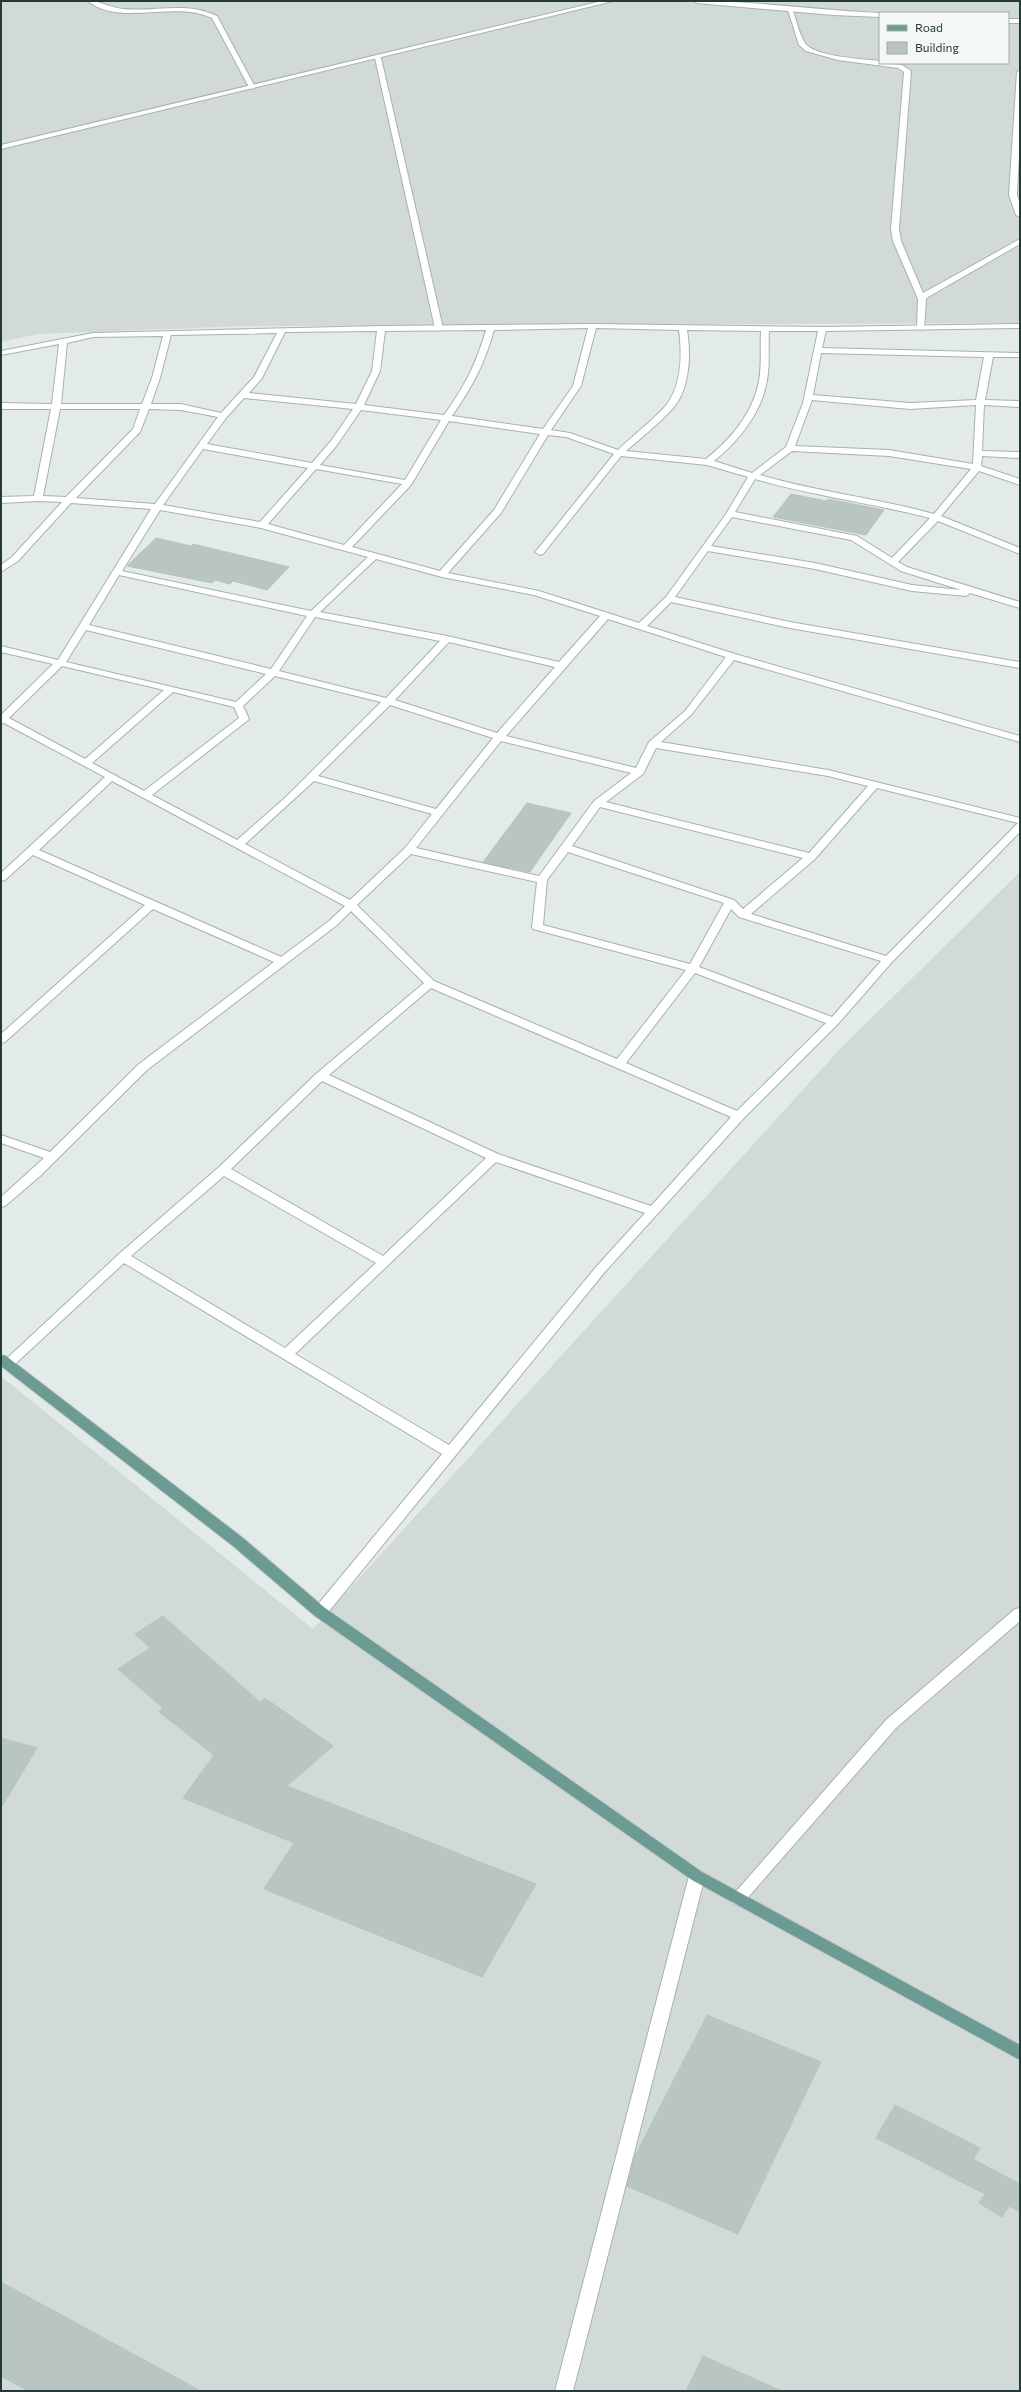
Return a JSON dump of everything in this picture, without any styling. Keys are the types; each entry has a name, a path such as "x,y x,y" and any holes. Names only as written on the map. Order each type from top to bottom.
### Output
{"main road":[{"path":"5,1361 238,1542 320,1612 697,1876 1020,2053"}],"street":[{"path":"91,1 122,11 190,9 211,14 215,17 252,87"},
{"path":"1,147 378,58 610,1"},
{"path":"697,1 833,13 879,14"},
{"path":"789,8 802,45 805,48 818,53 879,63"},
{"path":"1009,20 1020,21"},
{"path":"378,58 439,328"},
{"path":"887,64 900,66 908,71 895,229 897,241 922,299 921,328"},
{"path":"1020,72 1016,118 1017,192 1014,200 1020,215"},
{"path":"922,299 938,286 1020,241"},
{"path":"1,353 93,335 168,332 593,326 823,329 1020,326"},
{"path":"442,574 498,511 545,432 576,386 593,326"},
{"path":"540,552 619,453 671,405 682,382 685,342 683,326"},
{"path":"347,547 408,483 446,418 465,392 481,361 490,327"},
{"path":"262,525 334,443 359,407 376,371 381,328"},
{"path":"708,462 724,450 752,413 763,381 765,329"},
{"path":"640,627 669,599 730,514 753,476 790,448 808,397 817,350 823,329"},
{"path":"282,330 258,378 223,416 156,507 62,662 2,719 351,905 430,983 620,1063 739,1116"},
{"path":"1,569 15,559 67,502 137,430 156,378 168,332"},
{"path":"38,498 56,407 63,341"},
{"path":"817,350 1020,355"},
{"path":"893,562 936,517 977,468 979,453 980,402 989,354"},
{"path":"242,395 359,407 567,435 619,453 708,462 794,488 898,507 936,517 1020,551"},
{"path":"808,397 910,406 980,402 1020,404"},
{"path":"1,406 182,407 223,416"},
{"path":"201,446 408,483"},
{"path":"790,448 889,453 977,468 1020,482"},
{"path":"979,453 1020,455"},
{"path":"1,500 38,498 67,502 156,507 262,525 347,547 373,557 442,574 536,593 732,656 1020,739"},
{"path":"730,514 854,538 904,569 1020,605"},
{"path":"705,548 815,566 912,588 991,596"},
{"path":"238,705 272,673 313,614 373,557"},
{"path":"116,572 313,614 447,639 562,666"},
{"path":"669,599 790,624 1020,665"},
{"path":"1,1203 52,1157 143,1067 334,923 409,850 499,737 606,616"},
{"path":"83,626 388,701 499,737 639,772"},
{"path":"238,845 263,824 311,777 388,701 447,639"},
{"path":"1,649 62,662 238,705"},
{"path":"732,656 688,713 653,744 639,772 598,803 542,880 538,927 693,968 834,1022"},
{"path":"86,763 171,689"},
{"path":"145,795 244,719 238,705"},
{"path":"653,744 828,773 1020,821"},
{"path":"1,878 111,777"},
{"path":"311,777 438,813"},
{"path":"744,915 811,857 875,785"},
{"path":"598,803 811,857"},
{"path":"320,1612 600,1270 652,1211 739,1116 834,1022 888,960 1020,826"},
{"path":"566,848 730,902 744,915 888,960"},
{"path":"409,850 542,880"},
{"path":"32,851 282,962"},
{"path":"620,1063 693,968 730,902"},
{"path":"2,1038 152,904"},
{"path":"5,1361 223,1170 321,1076 430,983"},
{"path":"321,1076 494,1157 652,1211"},
{"path":"1,1139 52,1157"},
{"path":"287,1354 382,1261 494,1157"},
{"path":"223,1170 382,1261"},
{"path":"123,1257 450,1452"},
{"path":"738,1899 891,1724 1020,1613"},
{"path":"564,2391 697,1876"}],"shaded area":[{"path":"1,1 1020,1 1020,323 244,326 38,334 1,342"},
{"path":"1020,872 1020,2391 1,2391 1,1376 313,1629 839,1050"}],"building":[{"path":"791,494 827,501 828,499 884,510 866,535 773,517"},
{"path":"156,538 191,546 193,544 289,567 267,590 233,581 230,584 215,580 212,583 127,566"},
{"path":"527,803 571,813 530,872 483,862"},
{"path":"163,1616 260,1702 265,1698 333,1746 287,1786 536,1884 482,1977 264,1889 294,1843 183,1798 214,1755 159,1712 163,1708 118,1669 150,1648 135,1634"},
{"path":"1,1738 37,1748 1,1808"},
{"path":"707,2015 821,2062 738,2234 627,2186 635,2156"},
{"path":"895,2105 980,2148 973,2159 1020,2184 1020,2212 1009,2206 1002,2217 979,2203 985,2194 876,2138"},
{"path":"1,2282 201,2391 28,2391 1,2376"},
{"path":"703,2356 782,2391 686,2391"}]}
